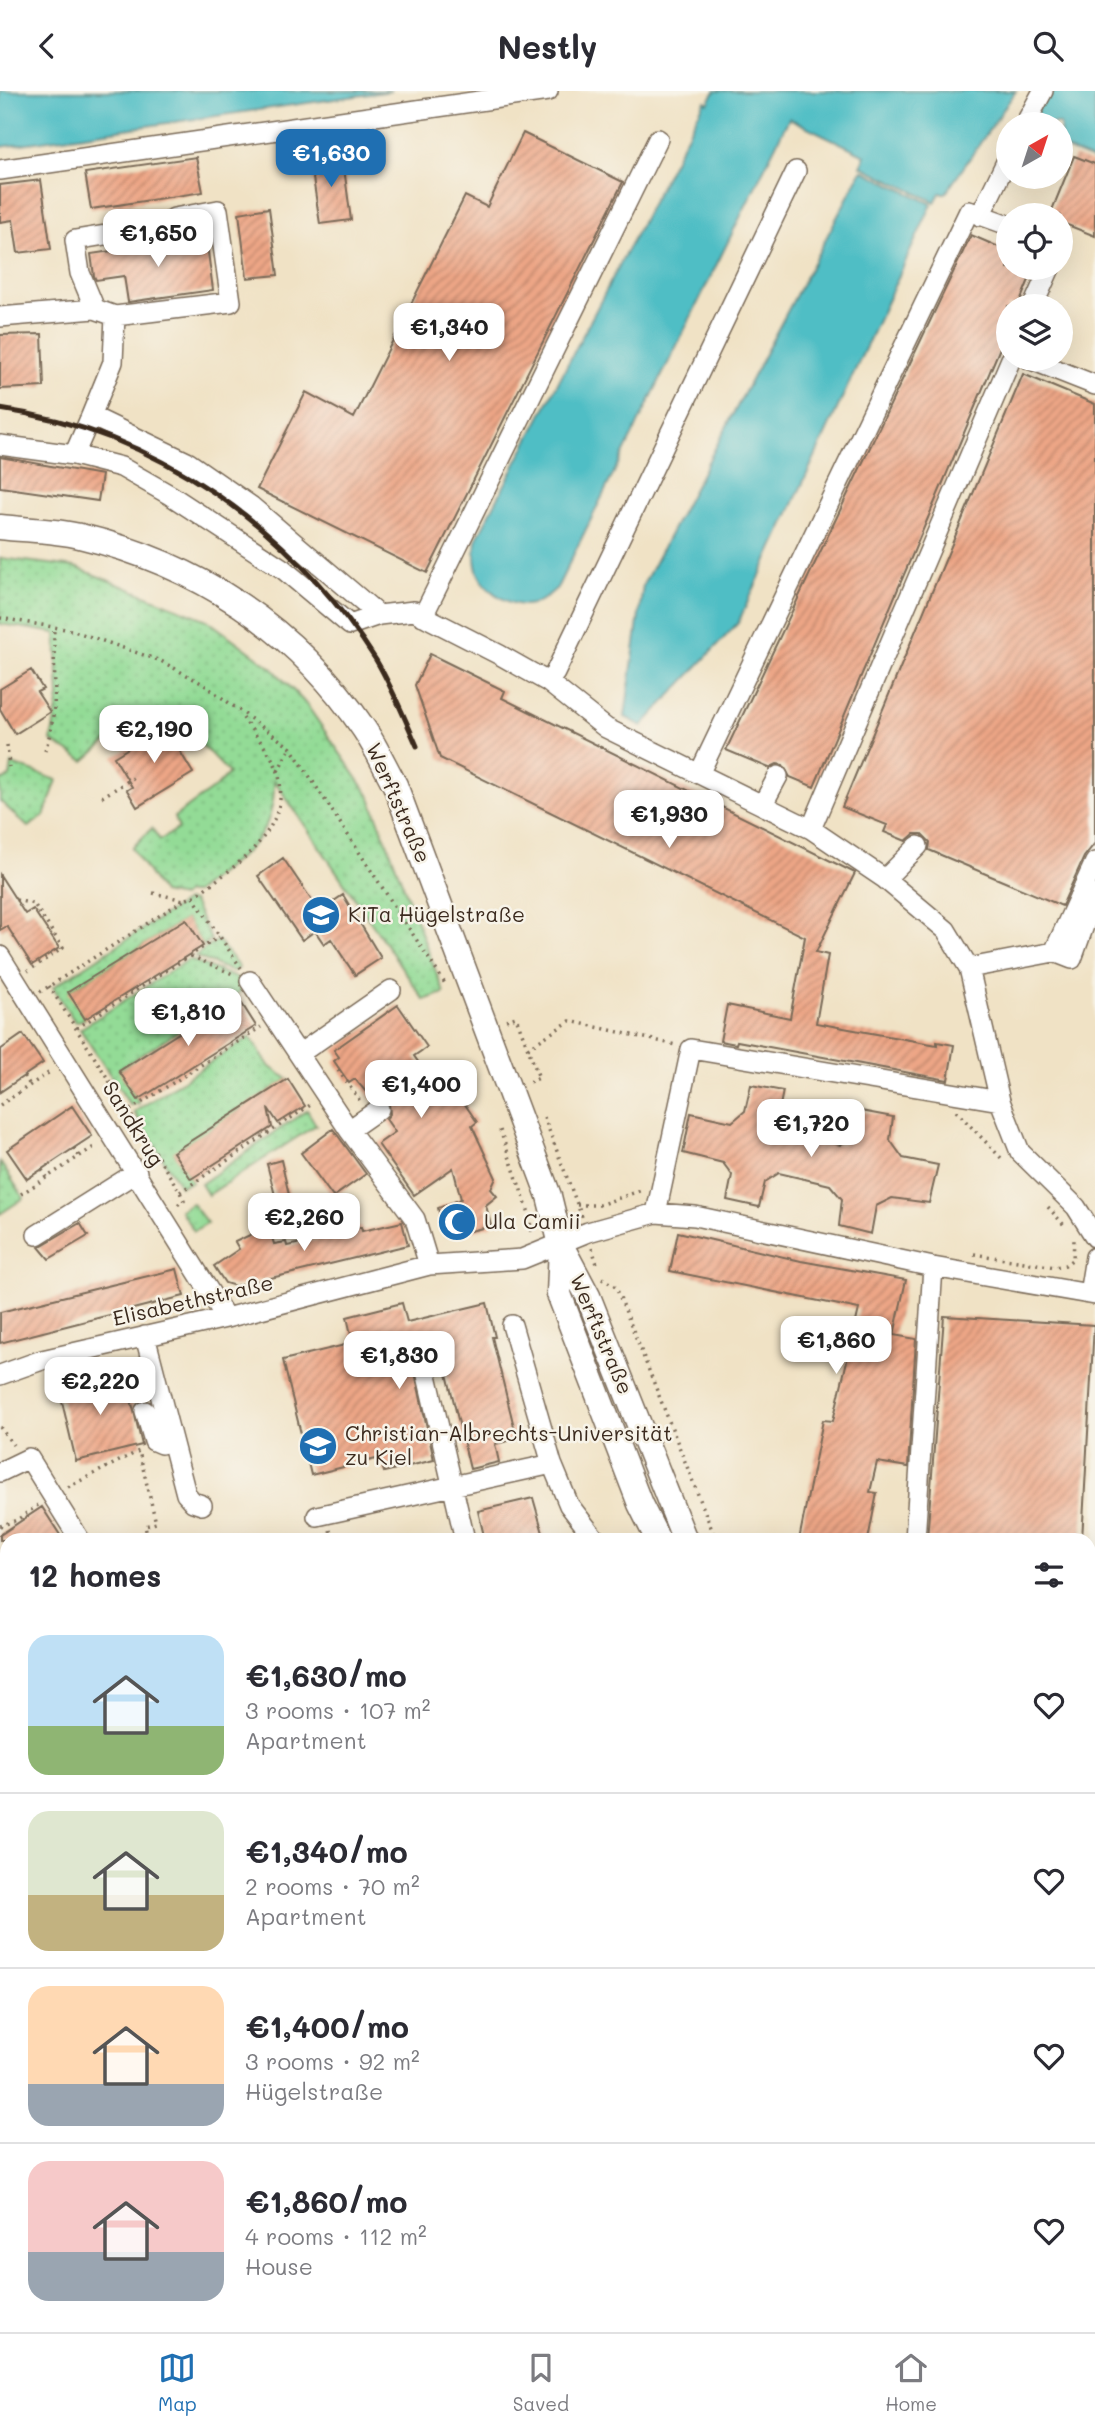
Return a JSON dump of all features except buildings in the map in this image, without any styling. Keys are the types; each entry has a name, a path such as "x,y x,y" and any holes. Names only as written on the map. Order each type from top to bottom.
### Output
{"main road":[{"name":"Werftstraße","path":"0,527 77,535 158,559 215,587 286,640 331,686 365,730 395,785 549,1196 561,1245 588,1296 682,1533"},
{"name":"Werftstraße","path":"561,1245 559,1294 654,1533"}],"street":[{"path":"0,170 548,91"},
{"path":"1032,112 1043,91"},
{"path":"423,616 658,139"},
{"path":"548,682 555,673 796,171"},
{"path":"980,216 996,183"},
{"path":"0,317 95,309 116,316 231,302 218,210 174,218 160,226 75,240 80,273 95,309"},
{"path":"700,772 969,211 996,221"},
{"path":"74,455 113,362 116,316"},
{"path":"811,829 1006,371"},
{"path":"1063,371 1094,382"},
{"path":"91,416 189,463 230,492 379,615"},
{"path":"0,445 74,455 121,467 170,495 283,569 350,625 379,615 414,611 548,682 606,728 811,829 885,879 946,930 969,968 1000,1101 1020,1152 1076,1207 1095,1234"},
{"path":"763,804 778,776"},
{"path":"885,879 918,846"},
{"path":"1054,952 1095,862"},
{"path":"969,968 1054,952 1072,959 1095,895"},
{"name":"Sandkrug","path":"0,956 114,1134 226,1318"},
{"path":"250,981 346,1126 415,1219 429,1265"},
{"path":"299,1054 391,990"},
{"path":"1000,1101 951,1095 691,1049 656,1213 695,1216 933,1267 1092,1294 1095,1257"},
{"path":"346,1126 379,1109"},
{"path":"37,1235 137,1172"},
{"name":"Elisabethstraße","path":"0,1375 42,1360 226,1318 429,1265 522,1259 588,1232 656,1213"},
{"path":"915,1533 933,1267"},
{"path":"512,1325 552,1464 569,1505 591,1533"},
{"path":"145,1336 186,1494 193,1502 202,1505"},
{"path":"426,1371 464,1533"},
{"path":"145,1411 154,1441 160,1444 172,1441"},
{"path":"0,1472 29,1458 76,1533"},
{"path":"317,1516 552,1464"},
{"path":"0,2228 0,2236"}],"path":[{"path":"0,618 54,628 161,661 202,684 242,716 291,748 453,996 444,971"},
{"path":"45,751 53,727 57,697 54,628"},
{"path":"36,994 184,900 193,897 253,850 271,827 279,797 278,771 242,716"},
{"path":"8,745 9,767"},
{"path":"278,771 291,748"},
{"path":"102,797 132,778"},
{"path":"153,893 184,900"},
{"path":"193,897 250,981"},
{"path":"16,900 34,904 62,948 23,974"},
{"path":"77,1028 219,937"},
{"path":"190,956 250,981"},
{"path":"49,986 180,1192 184,1201 162,1214"},
{"path":"502,1008 511,1032"},
{"path":"506,1020 516,1017 539,1078 530,1082"},
{"path":"130,1110 275,1018"},
{"path":"528,1048 570,1021 691,1049"},
{"path":"0,1105 67,1061"},
{"path":"525,1069 535,1095"},
{"path":"332,1075 339,1070 365,1108 346,1126"},
{"path":"24,1076 30,1085"},
{"path":"180,1192 326,1095"},
{"path":"951,1095 949,1104 1006,1163"},
{"path":"540,1108 588,1232 600,1277 616,1287 713,1533"},
{"path":"498,1123 530,1216 532,1255"},
{"path":"21,1194 114,1134"},
{"path":"74,1148 79,1156"},
{"path":"42,1170 47,1177"},
{"path":"577,1205 599,1205 651,1187 661,1192"},
{"path":"972,1254 1055,1267 1065,1265 1073,1259 1074,1238 1044,1203"},
{"path":"0,1526 17,1520 53,1495 139,1451 156,1523 145,1526 146,1533"}],"green space":[{"path":"0,558 75,567 207,620 272,668 306,704 369,795 444,993 424,1000 274,780 269,819 251,846 195,893 186,893 182,897 162,893 132,848 152,828 160,840 179,828 174,817 217,786 229,773 196,739 184,741 173,721 125,748 116,734 84,761 51,741 59,697 56,633 0,624"},
{"path":"12,764 57,780 44,816 28,827 0,801 0,781 10,777"},
{"path":"186,901 193,902 211,940 203,946 186,919 69,991 85,1019 75,1022 53,987"},
{"path":"218,940 239,968 233,972 195,956"},
{"path":"189,959 246,982 249,986 119,1069 139,1103 130,1105 80,1029"},
{"path":"250,1037 270,1067 288,1079 174,1152 191,1179 191,1182 180,1186 134,1112"},
{"path":"307,1110 316,1125 208,1195 201,1184"},
{"path":"0,1162 24,1198 0,1214"},
{"path":"192,1203 207,1223 194,1231 180,1210"}],"water":[{"path":"0,91 391,91 0,147"},
{"path":"715,91 1016,91 1002,112 996,112 996,120 946,193 940,193 935,202 861,166 865,155 789,118 557,588 539,602 521,605 512,603 495,594 482,581 476,565 476,540 705,101 708,103"},
{"path":"1047,91 1095,91 1095,161 1073,152 1073,112 1036,112"},
{"path":"862,170 932,204 738,623 642,726 625,717 643,585"}],"railway":[{"path":"0,409 57,421 113,439 165,463 215,493 261,528 304,568 342,612 382,670 417,746"}],"place":[{"name":"KiTa Hügelstraße","path":"321,915"},
{"name":"Ula Camii","path":"457,1222"},
{"name":"Christian-Albrechts-Universität zu Kiel","path":"318,1446"}]}
